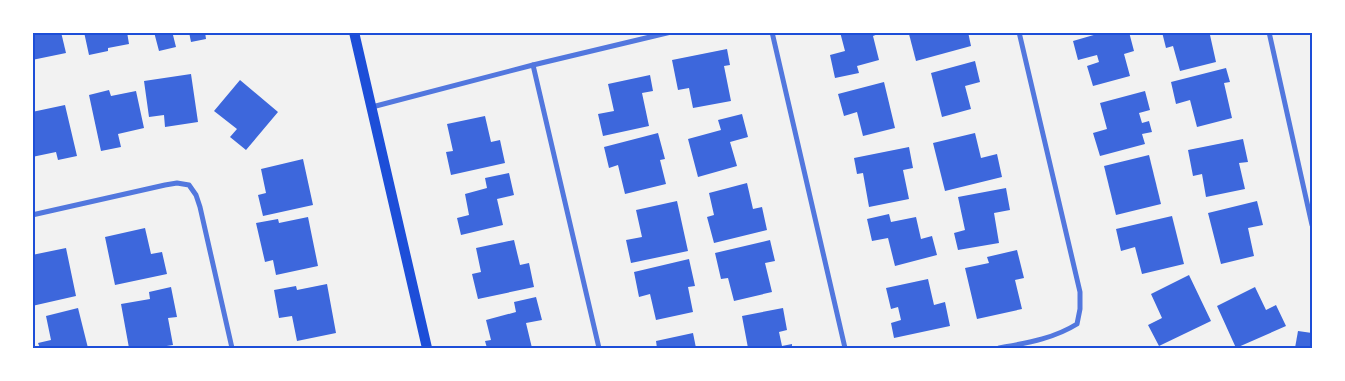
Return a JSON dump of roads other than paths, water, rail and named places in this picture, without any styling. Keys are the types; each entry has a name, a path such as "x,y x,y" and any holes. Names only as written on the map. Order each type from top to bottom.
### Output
{"main road":[{"path":"354,32 427,348"}],"street":[{"path":"372,107 533,65 671,32"},
{"path":"772,32 845,348"},
{"path":"999,348 1050,338 1064,332 1077,324 1080,309 1080,292 1019,32"},
{"path":"1269,32 1312,225"},
{"path":"533,65 599,348"},
{"path":"32,215 165,185 177,183 189,185 196,195 200,207 232,348"}]}
